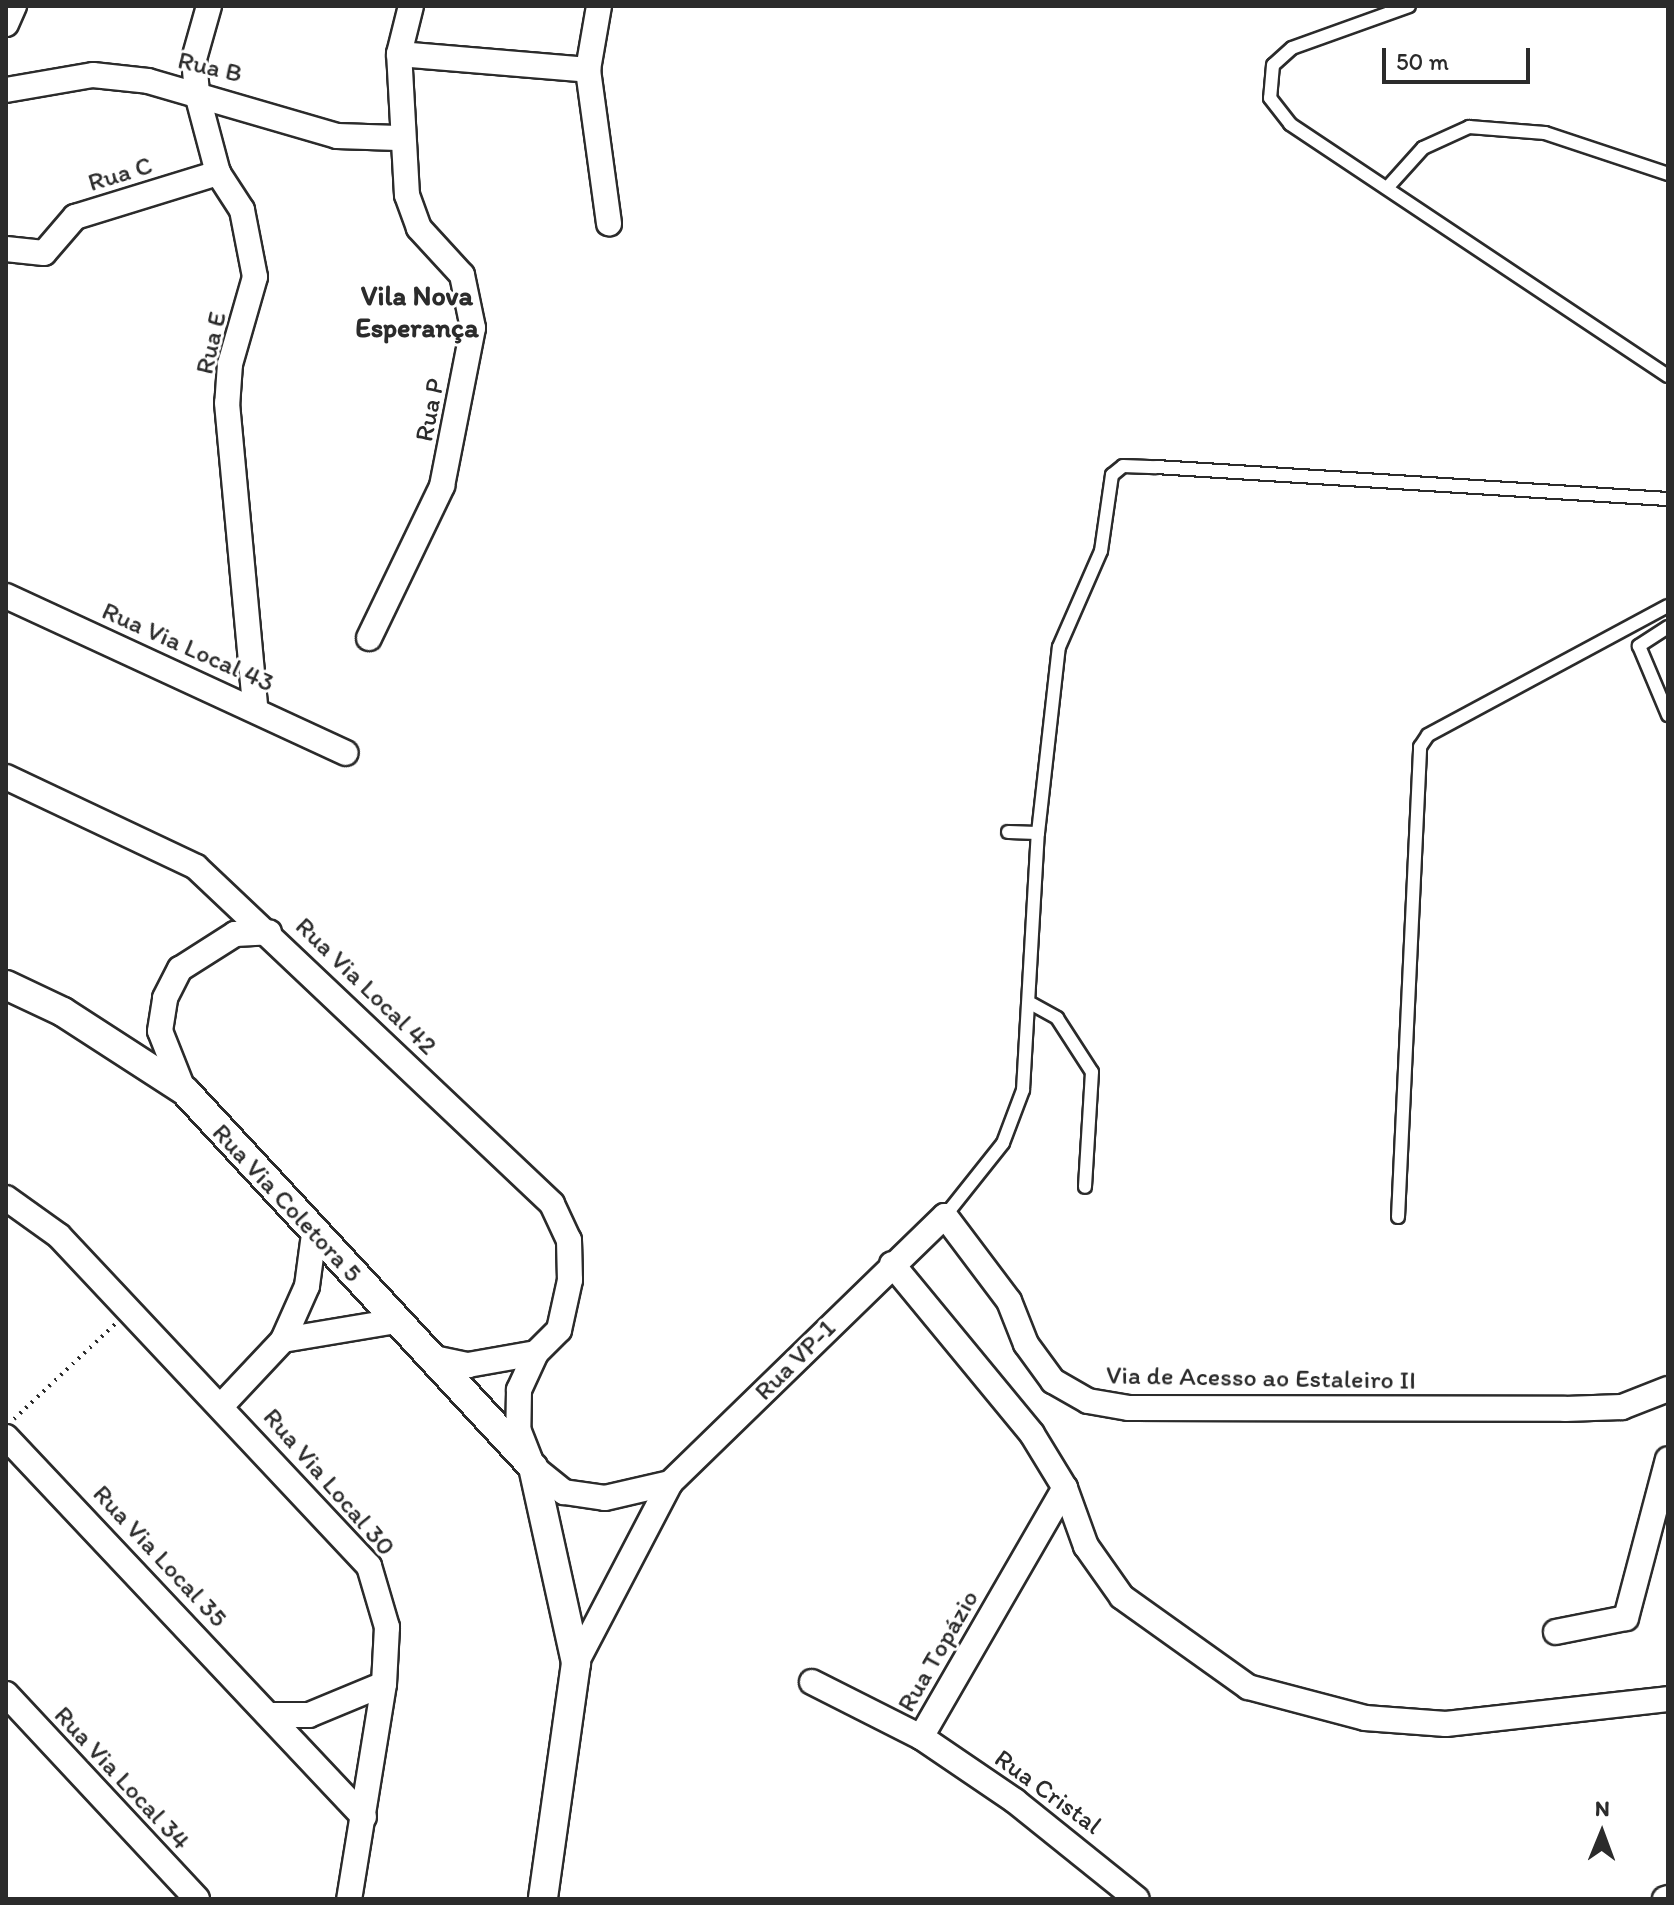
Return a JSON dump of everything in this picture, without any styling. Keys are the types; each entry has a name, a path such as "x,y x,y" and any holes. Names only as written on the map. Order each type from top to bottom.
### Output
{"street":[{"path":"6,24 14,6"},
{"name":"Rua E","path":"209,6 194,59 197,94 218,173 242,210 255,277 230,364 227,403 255,706"},
{"name":"Rua P","path":"369,638 442,486 473,328 462,275 419,228 398,138 399,54 411,6"},
{"path":"599,6 588,70 609,224"},
{"path":"399,54 588,70"},
{"name":"Rua B","path":"14,90 93,75 197,94 337,136 398,138"},
{"path":"6,109 14,90"},
{"name":"Rua C","path":"6,249 44,253 75,217 218,173"},
{"name":"Rua Via Local 43","path":"6,596 255,706 346,753"},
{"name":"Rua Via Local 42","path":"6,777 196,867 269,932 552,1204 569,1240 570,1280 559,1330 536,1353"},
{"path":"185,1091 167,1063 160,1031 170,988 205,946 235,934 269,932"},
{"name":"Rua Via Coletora 5","path":"7,987 63,1012 185,1091 429,1357 533,1467 564,1492 605,1498 670,1483"},
{"name":"Rua Via Local 30","path":"6,1198 59,1236 223,1404 369,1566 387,1627 384,1684 349,1899"},
{"name":"Rua VP-1","path":"543,1899 576,1663 670,1483 892,1264 945,1216"},
{"name":"Via de Acesso ao Estaleiro II","path":"945,1216 1009,1301 1026,1344 1053,1381 1088,1401 1129,1408 1565,1409 1622,1407 1668,1389"},
{"path":"223,1404 283,1340 307,1286 314,1234"},
{"path":"892,1264 1032,1434 1065,1488 1086,1546 1122,1597 1196,1655 1291,1702 1365,1718 1446,1724 1668,1699"},
{"path":"283,1340 396,1321"},
{"path":"429,1357 468,1365 536,1353 519,1403 518,1429 533,1467 576,1663"},
{"name":"Rua Via Local 35","path":"6,1437 364,1817"},
{"path":"1556,1632 1626,1618 1668,1459"},
{"name":"Rua Topázio","path":"812,1682 921,1737 1065,1488"},
{"path":"271,1715 309,1715 384,1684"},
{"name":"Rua Via Local 34","path":"6,1694 197,1899"},
{"name":"Rua Cristal","path":"921,1737 1015,1801 1137,1899"}],"lane":[{"path":"1409,6 1292,48 1267,80 1290,124 1668,376"},
{"path":"1387,188 1423,148 1469,127 1545,133 1668,174"},
{"name":"Rua VP-1","path":"945,1216 1003,1143 1023,1090 1032,1004 1038,833 1059,647 1085,600 1112,475 1123,466 1668,499"},
{"path":"1398,1217 1420,747 1428,735 1668,606"},
{"path":"1668,627 1639,646 1668,715"},
{"path":"1008,832 1038,833"},
{"path":"1032,1004 1057,1018 1092,1072 1085,1187"}],"path":[{"path":"6,1426 131,1309"}],"district":[{"name":"Vila Nova Esperança","path":"417,311"}]}
